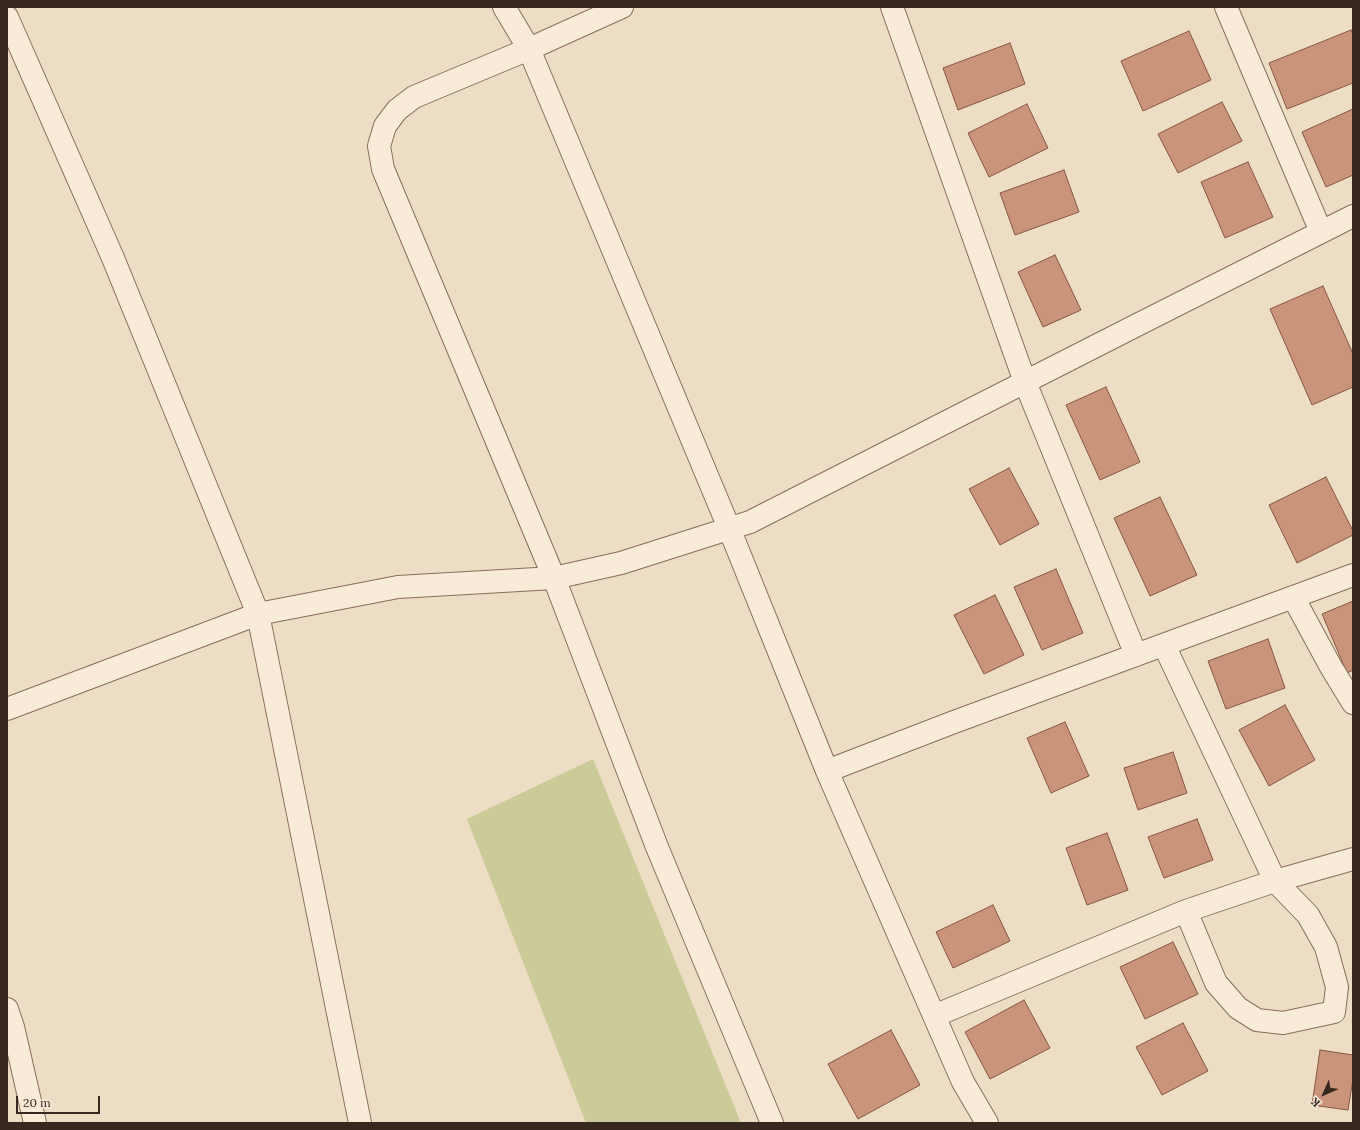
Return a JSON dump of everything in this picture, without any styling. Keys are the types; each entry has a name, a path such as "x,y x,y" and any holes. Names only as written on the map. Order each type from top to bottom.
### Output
{"street":[{"path":"504,7 529,49 729,528 826,771 963,1082 987,1123"},
{"path":"622,7 529,49 414,97 397,110 385,126 379,146 383,169 554,578 657,847 772,1123"},
{"path":"892,7 1025,382 1136,655"},
{"path":"1226,7 1321,232"},
{"path":"7,17 13,45 113,258 258,614 360,1123"},
{"path":"7,709 258,614 398,587 554,578 622,563 750,522 1353,216"},
{"path":"826,771 954,722 1353,575"},
{"path":"1293,597 1331,667 1353,703"},
{"path":"1164,645 1276,881 1308,915 1326,946 1344,1014 1283,1023 1257,1020 1238,1008 1216,983 1186,911"},
{"path":"934,1016 1186,911 1276,881 1353,859"},
{"path":"7,1009 13,1028 35,1123"}],"green space":[{"path":"593,759 741,1123 586,1123 467,819"}],"building":[{"path":"1351,30 1353,34 1353,83 1287,109 1269,63"},
{"path":"1189,31 1211,80 1143,111 1121,61"},
{"path":"1010,43 1025,84 958,110 943,68"},
{"path":"1222,102 1242,141 1178,173 1158,134"},
{"path":"1027,104 1048,148 989,177 968,133"},
{"path":"1353,109 1353,175 1326,187 1302,132"},
{"path":"1248,162 1273,217 1225,238 1201,182"},
{"path":"1064,170 1079,212 1015,235 1000,193"},
{"path":"1055,255 1081,310 1043,327 1018,272"},
{"path":"1323,286 1353,354 1353,387 1312,405 1270,309"},
{"path":"1106,387 1140,462 1100,480 1066,405"},
{"path":"1009,468 1039,524 1000,545 969,489"},
{"path":"1326,477 1353,531 1353,535 1297,563 1269,505"},
{"path":"1160,497 1197,575 1150,596 1114,518"},
{"path":"1056,569 1083,633 1042,650 1014,587"},
{"path":"995,595 1024,655 984,674 954,615"},
{"path":"1353,601 1353,670 1347,673 1322,614"},
{"path":"1268,639 1285,688 1226,709 1208,661"},
{"path":"1285,705 1315,760 1269,786 1239,730"},
{"path":"1065,722 1089,776 1051,793 1027,738"},
{"path":"1173,752 1187,793 1138,810 1124,768"},
{"path":"1197,819 1213,860 1164,878 1148,837"},
{"path":"1107,833 1128,890 1087,905 1066,848"},
{"path":"993,905 1010,941 953,968 936,932"},
{"path":"1173,942 1198,994 1145,1019 1120,967"},
{"path":"1024,1000 1050,1048 990,1079 965,1032"},
{"path":"1183,1023 1208,1071 1162,1095 1136,1047"},
{"path":"891,1030 920,1085 858,1119 828,1064"},
{"path":"1320,1050 1353,1055 1353,1079 1348,1110 1312,1105"}]}
